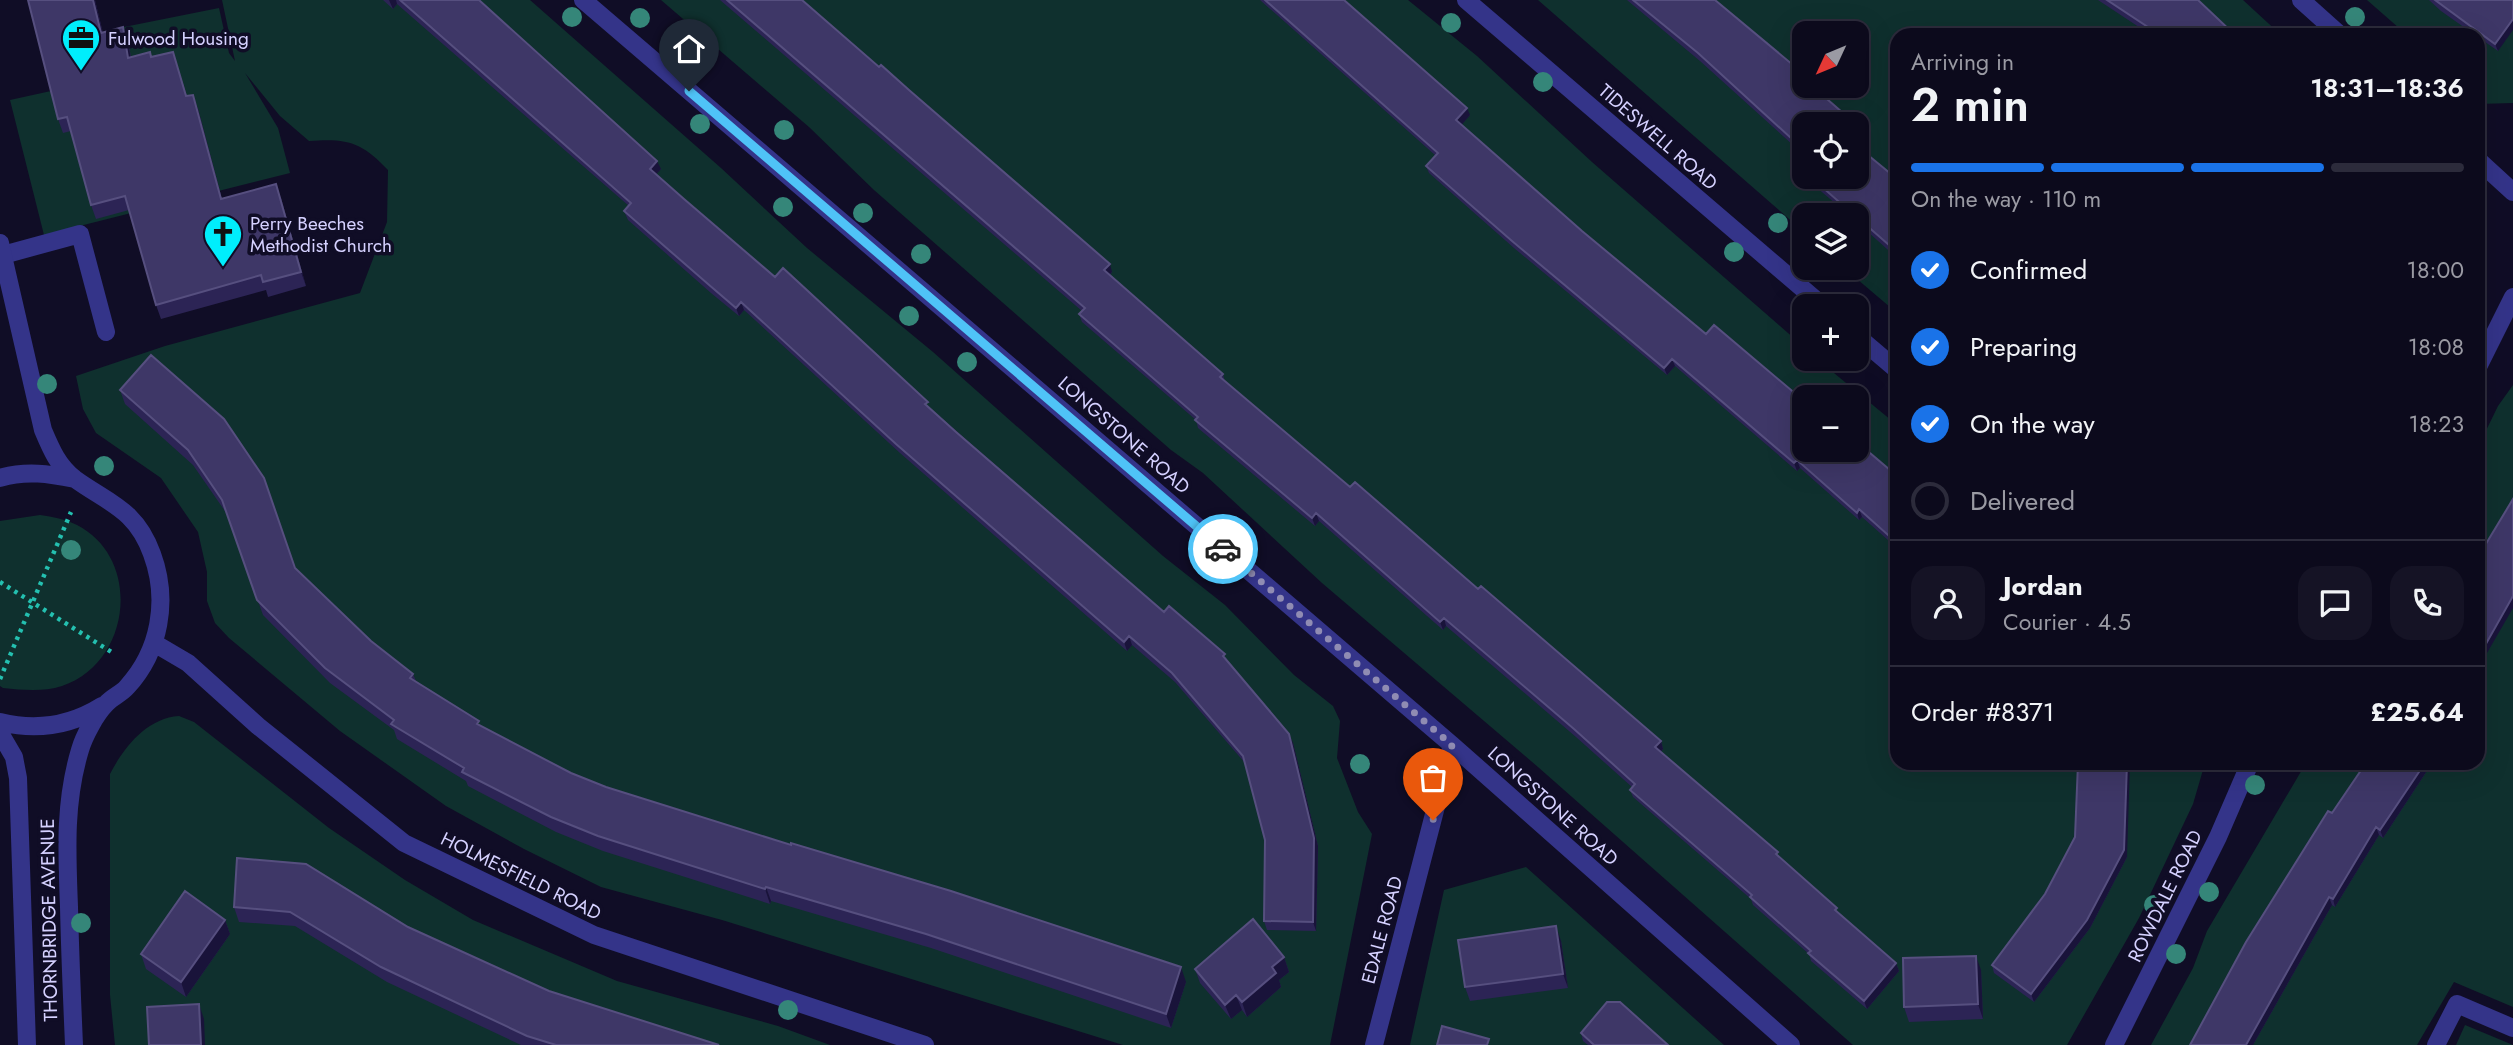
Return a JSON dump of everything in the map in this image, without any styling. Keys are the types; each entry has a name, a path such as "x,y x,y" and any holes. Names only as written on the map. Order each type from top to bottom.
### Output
{"street":[{"name":"LONGSTONE ROAD","path":"583,0 1452,745 1791,1045"},
{"name":"TIDESWELL ROAD","path":"1466,0 1808,294"},
{"path":"2301,0 2332,28"},
{"path":"2485,166 2513,191"},
{"path":"2,249 80,234 106,332"},
{"name":"THORNBRIDGE AVENUE","path":"2,249 43,430 55,458 80,481 116,502 138,526 152,552 160,581 160,618 154,643 141,670 125,689 105,704 81,746 66,820 74,1045"},
{"path":"2485,354 2513,297"},
{"path":"1869,346 1890,364"},
{"path":"0,478 13,474 47,473 80,481"},
{"name":"HOLMESFIELD ROAD","path":"154,643 188,663 258,726 404,843 594,935 925,1045"},
{"path":"0,722 35,727 59,725 85,716 105,704"},
{"name":"THORNBRIDGE AVENUE","path":"0,733 14,757 18,778 27,1045"},
{"name":"EDALE ROAD","path":"1374,1045 1452,745"},
{"name":"ROWDALE ROAD","path":"2114,1045 2218,837 2247,770"},
{"path":"2436,1045 2457,1004 2513,1028"}],"path":[{"path":"0,679 80,481"},
{"path":"0,582 141,670"}],"green space":[{"path":"222,0 530,0 721,168 807,248 933,352 1163,556 1225,605 1294,675 1333,706 1340,721 1337,758 1358,812 1372,834 1330,1045 1123,1045 722,920 601,887 446,806 340,731 229,638 215,623 207,601 207,572 198,532 161,478 96,433 83,409 76,376 165,346 360,293 387,222 388,170 370,153 353,144 334,140 309,141 280,116 245,73 278,128 290,173 44,235 10,100 133,73 124,27 219,8 229,53 235,61"},
{"path":"661,0 1408,0 1477,56 1592,162 1792,337 1792,371 1832,371 1849,385 1792,385 1792,462 1869,462 1869,402 1890,419 1890,770 2203,770 2193,804 2139,918 2067,1045 1853,1045 1538,767 1322,583 1203,473 1171,450 874,190 809,127"},
{"path":"1538,0 2243,0 2273,28 1890,28 1890,307 1858,280 1869,280 1869,203 1792,203 1792,222"},
{"path":"2367,0 2513,0 2513,103 2485,104 2485,28 2399,28"},
{"path":"2513,385 2513,1007 2454,982 2417,1045 2151,1045 2193,968 2207,931 2302,770 2485,770 2485,433 2498,406"},
{"path":"40,515 77,525 98,541 112,561 119,585 120,610 114,634 103,656 85,674 55,688 3,688 0,686 0,521"},
{"path":"179,716 194,722 329,828 405,880 473,920 617,981 778,1026 830,1045 115,1045 110,995 110,774 130,744 147,728 167,718"},
{"path":"1526,867 1724,1045 1410,1045 1444,890"},
{"path":"2465,1025 2513,1045 2456,1045"}],"building":[{"path":"28,0 93,0 101,33 123,27 128,58 150,52 151,57 173,52 186,96 193,95 221,199 276,184 301,272 263,282 261,275 156,305 125,196 91,205 67,117 58,119"},
{"path":"400,0 479,0 657,161 650,169 684,199 775,277 783,268 928,402 925,404 956,432 1164,612 1169,606 1225,654 1223,656 1289,734 1314,838 1313,922 1264,921 1265,840 1243,756 1172,673 1129,636 1124,642 896,444 741,302 736,308 624,211 631,203"},
{"path":"727,0 802,0 1110,264 1104,270 1223,374 1220,377 1350,487 1355,482 1478,589 1481,586 1661,741 1655,747 1778,852 1776,854 1837,908 1835,910 1896,963 1864,1001 1808,953 1811,951 1750,897 1752,895 1630,790 1635,784 1574,729 1444,618 1440,622 1316,513 1312,518 1195,420 1198,417 1079,314 1085,308"},
{"path":"1265,0 1344,0 1467,108 1456,120 1582,231 1706,334 1714,325 1792,391 1792,461 1672,359 1664,368 1426,166 1438,153"},
{"path":"1633,0 1715,0 1792,64 1792,98 1826,98 1842,112 1792,112 1792,139 1698,53"},
{"path":"2107,0 2198,0 2228,28 2149,28"},
{"path":"2435,0 2513,0 2513,19 2495,44 2485,37 2485,28 2473,28"},
{"path":"1869,156 1890,173 1890,246 1869,228 1869,203 1840,203 1824,189 1869,189"},
{"path":"151,355 224,419 264,478 295,568 371,641 413,674 410,678 479,721 477,724 571,773 606,787 791,845 951,891 1181,967 1166,1014 926,934 766,887 765,889 598,836 551,817 462,772 464,768 391,724 394,720 325,668 257,600 222,500 188,450 120,390"},
{"path":"1869,452 1890,470 1890,537 1859,509 1857,513 1799,462 1869,462"},
{"path":"2513,499 2513,596 2485,646 2485,545"},
{"path":"2078,770 2127,770 2124,850 2087,920 2031,994 1992,965 2045,894 2075,837"},
{"path":"2361,770 2420,770 2380,830 2376,827 2333,899 2329,897 2246,1045 2190,1045 2246,942 2328,811 2332,813"},
{"path":"237,858 306,864 408,927 549,991 719,1045 556,1045 527,1036 381,967 290,912 234,907"},
{"path":"185,891 225,920 181,982 141,954"},
{"path":"1253,919 1284,957 1272,967 1276,973 1242,1002 1236,995 1225,1005 1195,969"},
{"path":"1556,926 1563,974 1465,987 1458,940"},
{"path":"1976,956 1978,1004 1904,1007 1903,958"},
{"path":"1607,1002 1620,1002 1668,1045 1594,1045 1581,1033"},
{"path":"199,1004 201,1045 149,1045 147,1007"},
{"path":"1442,1026 1489,1039 1487,1045 1437,1045"}],"way so far":[{"path":"1223,549 1452,745 1433,820"}],"place":[{"name":"Fulwood Housing","path":"81,72"},
{"name":"Perry Beeches Methodist Church","path":"223,268"}],"route":[{"path":"689,91 1223,549"}]}
